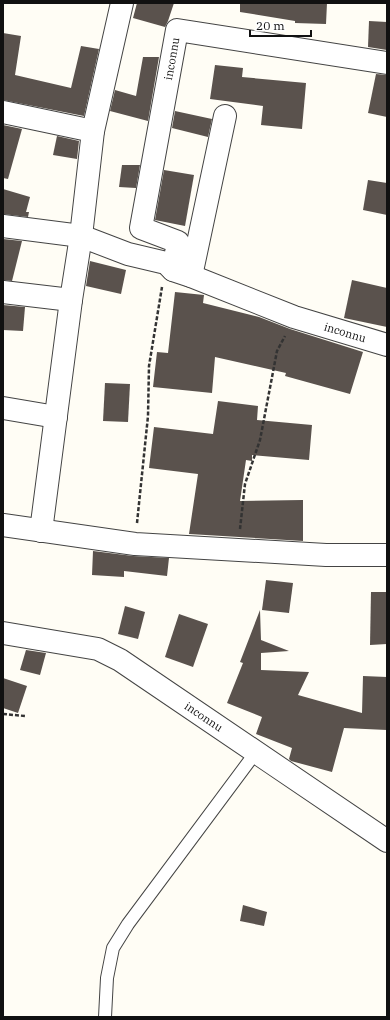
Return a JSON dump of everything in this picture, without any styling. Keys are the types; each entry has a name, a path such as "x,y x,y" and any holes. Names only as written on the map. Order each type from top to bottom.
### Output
{"street":[{"path":"41,531 71,300 81,236 93,131 122,3"},
{"name":"inconnu","path":"177,270 178,242 141,228 177,30 387,63"},
{"path":"3,112 93,131"},
{"path":"177,270 225,116"},
{"name":"inconnu","path":"3,226 81,236 128,254 177,270 294,317 387,345"},
{"path":"3,292 71,300"},
{"path":"3,408 56,417"},
{"path":"3,525 135,544 326,555 387,555"},
{"name":"inconnu","path":"3,633 98,649 109,654 387,841"}],"lane":[{"path":"105,1017 107,978 113,948 128,924 256,752"}],"path":[{"path":"135,544 148,416 149,366 177,270"},
{"path":"237,551 245,484 260,440 277,351 294,317"},
{"path":"3,714 24,716"}],"building":[{"path":"137,3 174,3 165,27 133,18"},
{"path":"240,3 327,3 326,24 295,23 295,21 240,12"},
{"path":"369,21 387,22 387,50 368,47"},
{"path":"3,33 21,36 15,75 71,88 81,46 99,49 84,116 3,100"},
{"path":"143,57 159,57 148,121 110,111 115,90 136,96"},
{"path":"215,65 243,68 242,77 306,83 302,129 261,125 263,106 210,99"},
{"path":"376,74 387,75 387,117 368,113"},
{"path":"175,111 212,119 208,137 172,128"},
{"path":"3,125 22,129 8,179 3,178"},
{"path":"57,136 79,141 77,159 53,155"},
{"path":"122,165 140,165 136,188 119,187"},
{"path":"164,170 194,175 185,226 155,220"},
{"path":"368,180 387,183 387,215 363,210"},
{"path":"3,189 30,197 26,212 29,212 28,217 3,214"},
{"path":"3,239 22,241 12,281 3,280"},
{"path":"90,261 126,270 121,294 86,286"},
{"path":"352,280 387,288 387,327 344,318"},
{"path":"175,292 204,295 203,303 259,317 290,329 363,352 350,394 285,376 286,373 215,357 212,393 153,387 157,352 168,353"},
{"path":"3,305 25,307 23,331 3,330"},
{"path":"105,383 130,384 128,422 103,421"},
{"path":"218,401 258,406 257,420 312,425 309,460 252,455 252,461 246,460 240,501 303,500 303,541 189,534 198,474 149,468 154,427 213,434"},
{"path":"93,551 133,556 169,558 167,576 124,571 124,577 92,575"},
{"path":"266,580 293,583 289,613 262,610"},
{"path":"371,592 387,592 387,644 370,645"},
{"path":"125,606 145,612 138,639 118,634"},
{"path":"260,610 261,640 289,651 261,653 261,670 309,672 298,695 362,713 363,676 387,677 387,730 344,728 332,772 291,761 289,759 292,748 256,734 262,717 227,703 243,663 240,662"},
{"path":"179,614 208,624 193,667 165,657"},
{"path":"26,650 46,653 40,675 20,670"},
{"path":"3,678 27,686 18,713 3,708"},
{"path":"243,905 267,912 264,926 240,921"}]}
